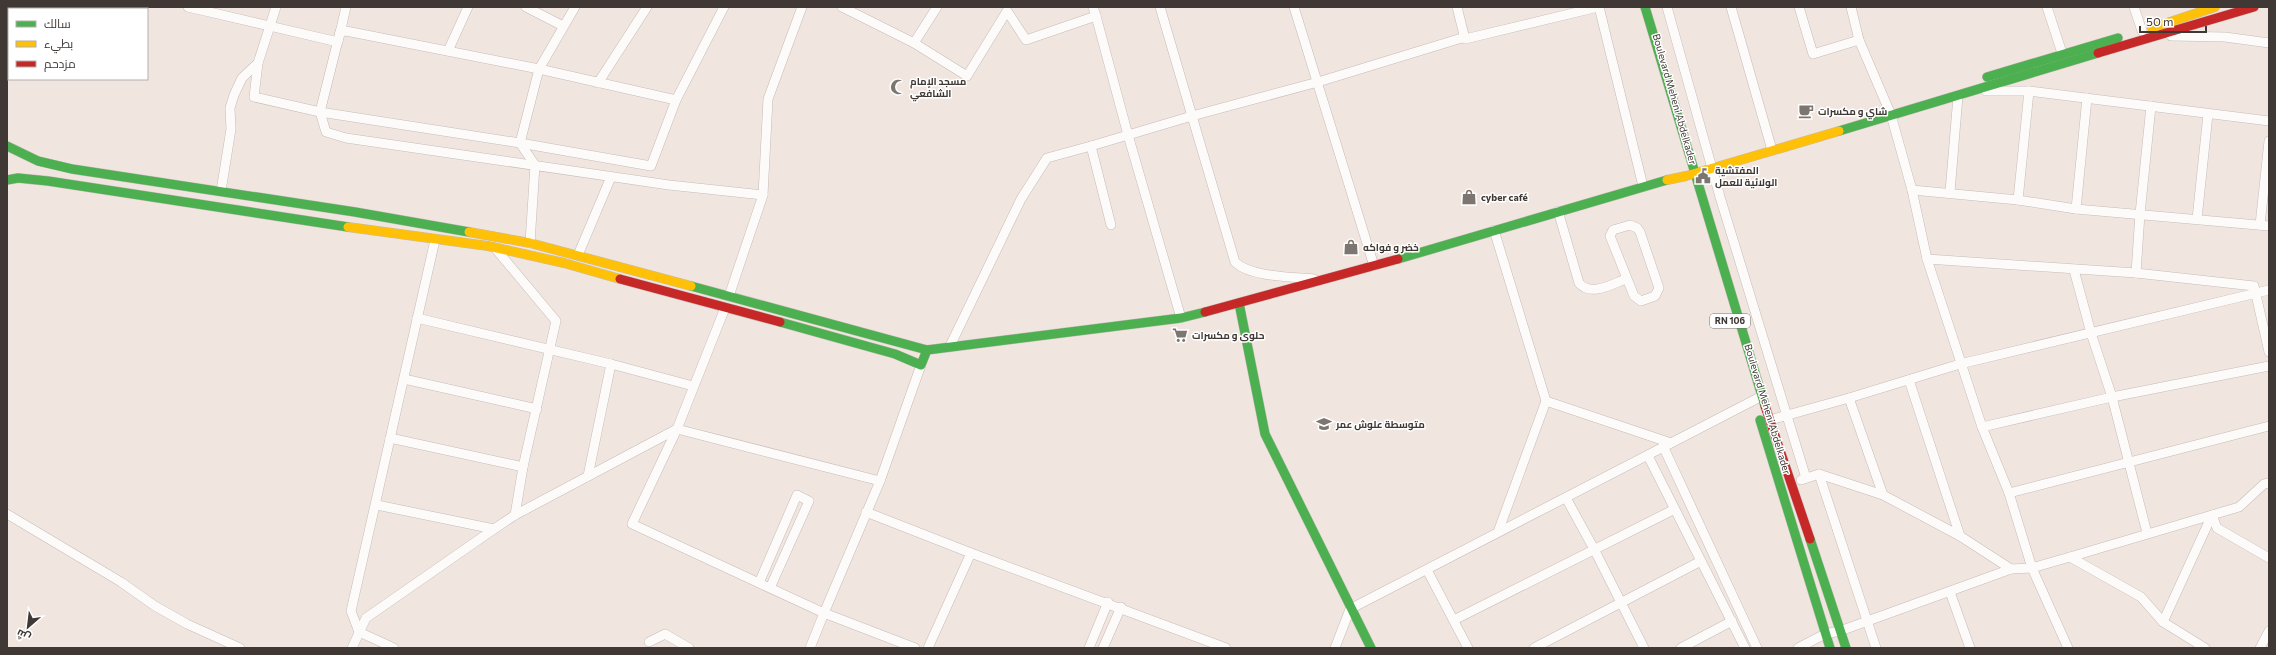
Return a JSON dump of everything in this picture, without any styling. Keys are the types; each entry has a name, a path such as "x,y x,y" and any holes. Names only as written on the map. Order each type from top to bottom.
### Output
{"main road":[{"name":"Boulevard Meheni Abdelkader","path":"1637,7 1673,134"},
{"name":"Boulevard Meheni Abdelkader","path":"1646,7 1689,171 1758,397 1825,634"},
{"path":"1889,111 1958,96 2254,7"},
{"path":"7,146 27,156 55,166 221,191 530,243 927,350 1181,318 1326,280 1667,179 1710,163 1889,111 2062,54 2142,31 2209,8"},
{"name":"Boulevard Meheni Abdelkader","path":"1677,149 1689,171"},
{"path":"7,180 48,181 435,240 494,247 564,263 895,354 921,365 927,350"},
{"path":"1239,303 1265,434 1350,609 1371,648"},
{"path":"1758,397 1770,420 1846,648"},
{"name":"RN 106","path":"1825,634 1830,648"}],"street":[{"path":"188,7 208,9 338,42"},
{"path":"276,7 272,25 258,63 254,97 320,112 520,143 651,166"},
{"path":"346,7 320,112 326,132 346,138 535,164 611,177 763,195"},
{"path":"448,51 468,7"},
{"path":"526,7 563,26"},
{"path":"530,243 535,164 520,143 539,69 575,7"},
{"path":"598,83 647,7"},
{"path":"646,182 676,100 724,7"},
{"path":"729,296 763,195 768,99 802,7"},
{"path":"842,7 861,15 914,43 967,76 1006,8 1026,40 1094,11 1181,318"},
{"path":"861,15 866,7"},
{"path":"914,43 937,7"},
{"path":"1160,7 1235,262 1243,268 1281,276 1326,280"},
{"path":"1294,7 1374,266"},
{"path":"1457,7 1465,37"},
{"path":"950,346 1021,199 1047,158 1192,116 1318,82 1465,37 1598,7 1643,186"},
{"path":"1667,7 1710,163 1806,478"},
{"path":"1731,7 1771,145"},
{"path":"1799,7 1813,54 1859,40"},
{"path":"1851,7 1859,40 1889,111 1912,190 1927,259 1960,364 1982,427 2008,493 2032,568 2068,648"},
{"path":"2047,7 2062,54"},
{"path":"2134,7 2142,31"},
{"path":"338,42 340,32 346,31 539,69 676,100"},
{"path":"2161,36 2225,37 2269,43"},
{"path":"221,191 231,129 230,108 242,78 258,63"},
{"path":"1976,90 2029,91 2269,121"},
{"path":"2018,200 2029,91"},
{"path":"1950,192 1958,96"},
{"path":"2076,209 2087,98"},
{"path":"2136,273 2140,214 2151,106"},
{"path":"2197,219 2208,114"},
{"path":"1912,190 1950,192 2076,209 2264,226 2269,141"},
{"path":"1091,146 1111,225"},
{"path":"578,256 611,177"},
{"path":"1558,211 1579,283 1584,289 1592,291 1626,279"},
{"path":"1634,225 1640,232 1658,292 1655,296 1641,301 1637,300 1626,279 1610,236 1613,230 1634,225"},
{"path":"1494,230 1546,402 1498,532"},
{"path":"394,648 359,632 352,611 435,240"},
{"path":"494,247 556,321 551,350 523,467 515,515"},
{"path":"1927,259 2136,273 2254,286 2257,293 2269,352"},
{"path":"2074,270 2091,333 2112,397 2147,533"},
{"path":"1770,420 1849,398 1960,364 2269,290"},
{"path":"725,308 677,429 632,524 824,613 915,648"},
{"path":"417,318 611,364 693,386"},
{"path":"588,476 611,364"},
{"path":"810,648 880,481 921,365"},
{"path":"1982,427 2112,397 2269,366"},
{"path":"404,379 537,409"},
{"path":"1909,380 1960,536"},
{"path":"1335,648 1350,609 1648,456 1758,397"},
{"path":"1849,398 1883,495"},
{"path":"1546,402 1667,445 1757,648"},
{"path":"2008,493 2269,426"},
{"path":"352,648 366,618 494,529 515,515 677,429 880,481"},
{"path":"390,438 523,467"},
{"path":"1648,456 1673,510 1746,648"},
{"path":"1791,482 1819,474 1883,495 1960,536 2012,569"},
{"path":"1819,474 1876,648"},
{"path":"1798,648 1825,634 1840,631 2012,569 2032,568 2239,507 2267,485"},
{"path":"759,583 797,495 809,501 770,588"},
{"path":"1566,498 1594,549 1644,648"},
{"path":"376,505 494,529"},
{"path":"1454,620 1673,510"},
{"path":"866,512 971,553 1108,602 1222,647"},
{"path":"7,514 174,616 240,648"},
{"path":"2212,515 2217,528 2269,558"},
{"path":"2163,622 2212,515"},
{"path":"928,648 971,553"},
{"path":"2070,557 2141,597 2163,622 2205,648"},
{"path":"1534,648 1701,561"},
{"path":"1427,570 1468,648"},
{"path":"1950,592 1970,648"},
{"path":"1089,648 1108,602"},
{"path":"1103,648 1121,607"},
{"path":"1681,648 1732,621"},
{"path":"2260,648 2269,631"},
{"path":"649,642 665,634 689,648"}],"traffic: fast":[{"path":"1645,7 1765,406"},
{"path":"1987,77 2118,38"},
{"path":"1839,131 2098,53"},
{"path":"7,146 38,161 72,169 355,212 469,232"},
{"path":"7,180 18,178 48,181 348,227"},
{"path":"1398,259 1667,180"},
{"path":"691,286 927,350 1181,318 1205,312"},
{"path":"1239,303 1265,434 1371,648"},
{"path":"780,322 895,354 921,365 927,350"},
{"path":"1760,420 1830,648"},
{"path":"1810,539 1846,648"}],"traffic: slow":[{"path":"2152,28 2215,7"},
{"path":"1667,180 1686,176 1839,131"},
{"path":"348,227 488,246 564,263 620,279"},
{"path":"469,232 530,243 691,286"}],"traffic: jam":[{"path":"2098,53 2254,7"},
{"path":"1205,312 1398,259"},
{"path":"620,279 780,322"},
{"path":"1765,406 1810,539"}],"place":[{"name":"مسجد الإمام الشافعي","path":"898,87"},
{"name":"شاي و مكسرات","path":"1806,111"},
{"name":"المفتشية الولائية للعمل","path":"1703,176"},
{"name":"cyber café","path":"1469,197"},
{"name":"خضر و فواكه","path":"1351,247"},
{"name":"حلوى و مكسرات","path":"1180,335"},
{"name":"متوسطة علوش عمر","path":"1324,424"}]}
